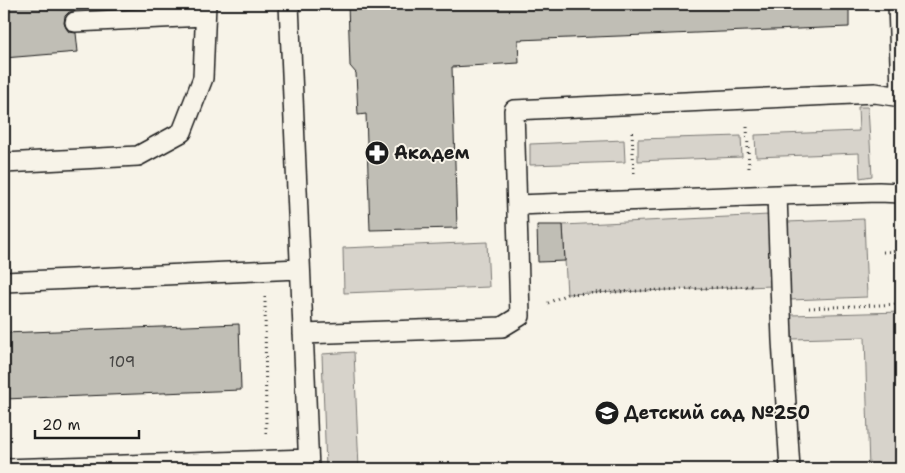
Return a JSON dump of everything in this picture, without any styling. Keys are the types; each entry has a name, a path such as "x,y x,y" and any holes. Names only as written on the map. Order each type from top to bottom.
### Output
{"lane":[{"path":"4,469 177,466 266,460 308,464 289,4"},
{"path":"898,4 901,92"},
{"path":"4,162 138,156 182,132 203,78 205,10 76,22"},
{"path":"303,334 502,327 520,316 514,110 875,93 901,97"},
{"path":"517,206 777,195 901,193"},
{"path":"777,195 790,469"},
{"path":"4,282 299,269"}],"path":[{"path":"746,99 750,196"},
{"path":"625,201 634,188 632,115 627,105"},
{"path":"883,252 901,251"},
{"path":"265,271 266,460"},
{"path":"520,316 567,294 772,286 781,309 901,304"}],"shaded area":[{"path":"858,107 868,107 872,176 860,178 859,153 756,157 755,135 859,131"},
{"path":"741,136 742,157 638,161 638,139"},
{"path":"624,140 625,162 530,165 530,144"},
{"path":"769,215 772,286 567,294 563,225"},
{"path":"864,219 867,297 790,300 787,222"},
{"path":"487,242 489,287 344,293 343,248"},
{"path":"901,312 901,469 869,469 865,337 792,339 791,315"},
{"path":"354,352 359,469 326,469 322,354"}],"building":[{"path":"4,4 74,4 75,11 69,12 65,16 64,23 69,32 76,33 78,52 4,58"},
{"path":"348,4 849,4 849,27 518,40 519,63 452,67 457,228 370,230 366,114 358,115 356,73 350,66"},
{"path":"537,225 563,225 565,261 538,262"},
{"path":"239,324 241,390 4,399 4,333"}],"place":[{"name":"Академ","path":"377,153"},
{"name":"Детский сад №250","path":"607,413"}]}
